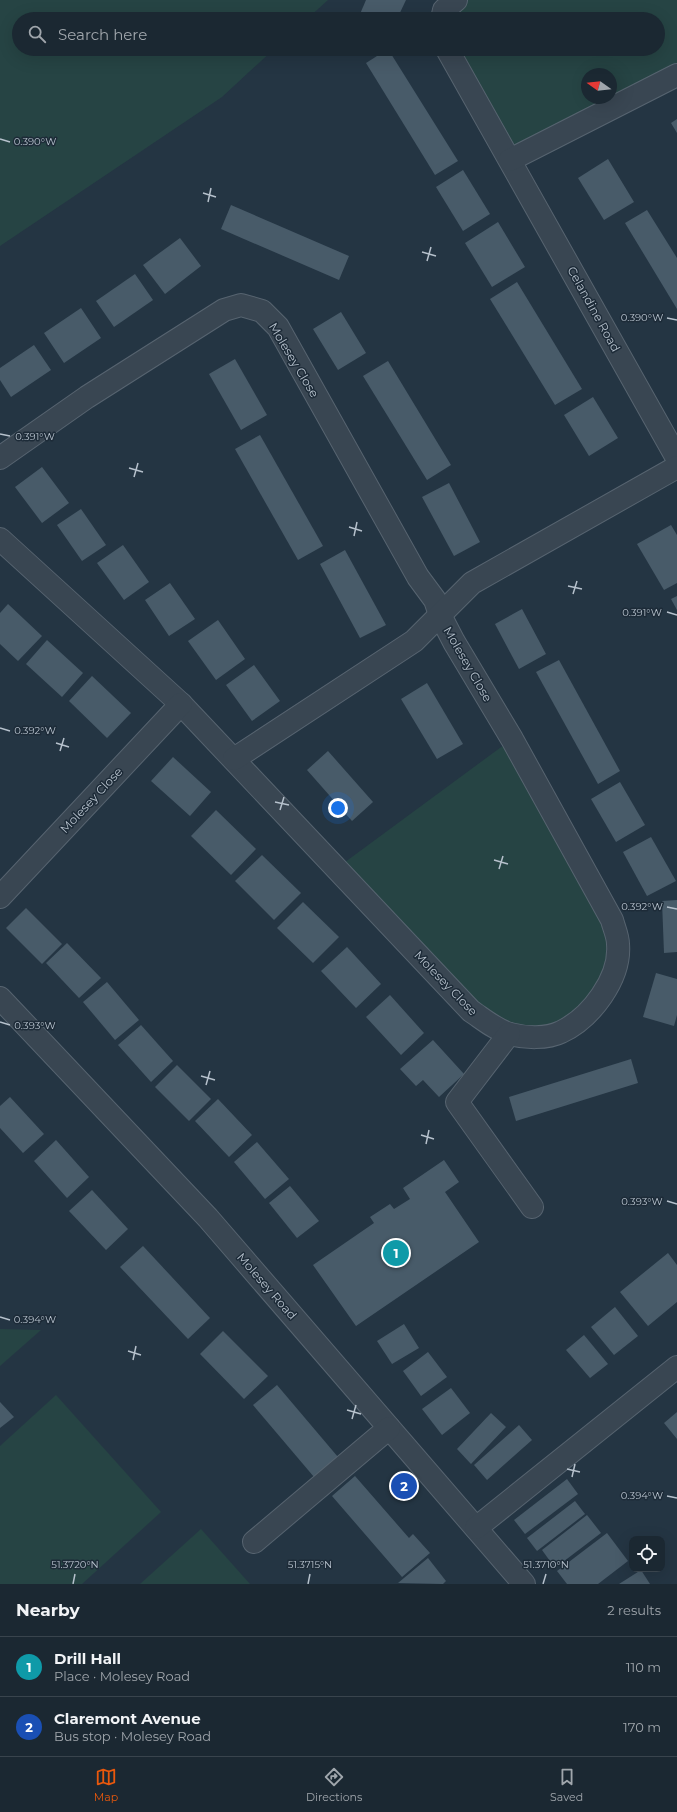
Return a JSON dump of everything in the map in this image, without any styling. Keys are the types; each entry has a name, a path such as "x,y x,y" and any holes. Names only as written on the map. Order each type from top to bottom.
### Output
{"street":[{"path":"444,12 456,0"},
{"name":"Celandine Road","path":"451,56 677,458"},
{"path":"510,160 677,75"},
{"name":"Molesey Close","path":"0,458 87,397 224,310 241,306 262,310 278,327 418,577 435,600 440,615 512,739 612,920 618,944 615,965 608,986 598,1001 580,1020 561,1032 546,1036 528,1037 509,1034 491,1025 471,1011 181,704 0,539"},
{"path":"440,615 472,583 677,467"},
{"name":"Molesey Close","path":"234,759 414,641 440,615"},
{"name":"Molesey Close","path":"0,897 181,704"},
{"name":"Molesey Road","path":"0,998 208,1218 524,1584"},
{"path":"509,1034 457,1102 532,1207"},
{"path":"476,1528 677,1366"},
{"path":"254,1542 389,1428"}],"green space":[{"path":"0,0 328,0 315,12 12,12 12,56 266,56 222,97 0,246"},
{"path":"456,0 677,0 677,75 510,160 451,56 665,56 665,12 447,12"},
{"path":"512,739 618,944 580,1019 509,1034 337,868"},
{"path":"0,1329 41,1330 0,1366"},
{"path":"56,1395 161,1512 82,1584 0,1584 0,1446"},
{"path":"201,1529 250,1584 140,1584"}],"building":[{"path":"366,0 406,0 400,12 361,12"},
{"path":"377,56 392,56 458,161 435,175 366,63"},
{"path":"677,119 677,133 671,123"},
{"path":"608,159 634,202 604,220 578,178"},
{"path":"463,170 490,214 463,231 436,187"},
{"path":"231,205 349,256 339,280 221,229"},
{"path":"647,210 677,258 677,309 625,223"},
{"path":"498,222 525,267 492,287 465,243"},
{"path":"180,238 201,266 165,294 143,265"},
{"path":"135,274 153,300 114,327 96,301"},
{"path":"517,282 582,389 555,405 490,299"},
{"path":"81,308 101,338 64,363 44,333"},
{"path":"341,312 366,353 338,370 313,329"},
{"path":"34,345 51,370 11,397 0,380 0,368"},
{"path":"235,359 267,415 241,430 209,374"},
{"path":"388,361 451,465 427,480 363,376"},
{"path":"593,397 618,438 589,456 564,415"},
{"path":"260,435 323,546 298,560 235,449"},
{"path":"42,467 69,503 42,523 15,487"},
{"path":"449,483 480,542 454,556 422,497"},
{"path":"81,509 106,545 82,561 57,525"},
{"path":"671,525 677,535 677,583 664,590 637,544"},
{"path":"123,545 149,582 124,600 97,563"},
{"path":"345,550 386,625 360,638 320,564"},
{"path":"170,583 195,619 169,636 145,600"},
{"path":"677,596 677,610 671,599"},
{"path":"8,604 42,636 18,661 0,644 0,613"},
{"path":"522,609 546,654 519,669 495,624"},
{"path":"218,620 245,659 216,680 188,641"},
{"path":"47,640 83,673 62,697 26,664"},
{"path":"559,660 620,771 598,784 536,672"},
{"path":"254,665 280,701 252,721 226,685"},
{"path":"92,676 131,713 107,738 69,701"},
{"path":"427,683 463,744 437,759 401,699"},
{"path":"328,751 373,802 352,821 307,770"},
{"path":"173,757 211,792 190,816 151,781"},
{"path":"620,782 645,825 616,842 591,799"},
{"path":"216,810 256,849 231,875 191,836"},
{"path":"651,837 676,881 647,896 623,852"},
{"path":"262,855 301,893 274,920 235,881"},
{"path":"677,900 677,952 664,953 662,901"},
{"path":"303,902 339,937 313,963 277,928"},
{"path":"26,908 62,944 42,964 6,928"},
{"path":"67,943 101,978 79,998 46,963"},
{"path":"347,947 381,984 356,1008 321,971"},
{"path":"656,973 677,979 677,1015 674,1026 643,1017"},
{"path":"107,982 139,1020 115,1040 83,1002"},
{"path":"390,995 424,1033 401,1055 366,1017"},
{"path":"141,1025 173,1061 151,1082 118,1045"},
{"path":"433,1040 464,1074 439,1097 423,1080 416,1086 400,1069"},
{"path":"631,1059 638,1083 516,1121 509,1097"},
{"path":"177,1065 211,1099 189,1121 155,1087"},
{"path":"10,1097 44,1134 23,1153 0,1128 0,1106"},
{"path":"218,1099 252,1135 229,1157 195,1121"},
{"path":"56,1140 89,1177 67,1198 34,1161"},
{"path":"257,1142 289,1179 265,1199 234,1162"},
{"path":"444,1160 459,1182 445,1192 479,1242 356,1326 313,1265 374,1223 370,1217 390,1204 394,1209 410,1199 403,1188"},
{"path":"290,1186 319,1221 297,1238 269,1203"},
{"path":"92,1190 128,1229 106,1250 69,1211"},
{"path":"143,1246 210,1318 188,1339 120,1267"},
{"path":"668,1253 677,1265 677,1302 648,1326 620,1292"},
{"path":"615,1307 638,1336 614,1355 591,1327"},
{"path":"404,1324 419,1348 392,1364 377,1341"},
{"path":"223,1331 268,1376 244,1399 200,1354"},
{"path":"584,1335 608,1364 590,1378 566,1350"},
{"path":"428,1352 447,1377 421,1396 403,1371"},
{"path":"277,1385 338,1457 314,1477 253,1405"},
{"path":"451,1388 470,1413 442,1435 422,1409"},
{"path":"0,1402 14,1417 0,1428"},
{"path":"677,1412 677,1439 664,1423"},
{"path":"491,1413 506,1427 471,1464 457,1449"},
{"path":"519,1425 532,1440 487,1480 474,1465"},
{"path":"355,1476 409,1538 413,1534 430,1553 402,1577 332,1496"},
{"path":"567,1479 578,1494 525,1534 514,1520"},
{"path":"575,1501 585,1514 537,1551 527,1538"},
{"path":"587,1515 601,1533 555,1568 542,1550"},
{"path":"607,1533 628,1561 598,1584 567,1584 557,1571"},
{"path":"428,1558 446,1581 443,1584 398,1583"},
{"path":"638,1572 642,1572 650,1584 619,1584"}],"place":[{"name":"Drill Hall","path":"396,1253"},
{"name":"Claremont Avenue","path":"404,1486"}]}
